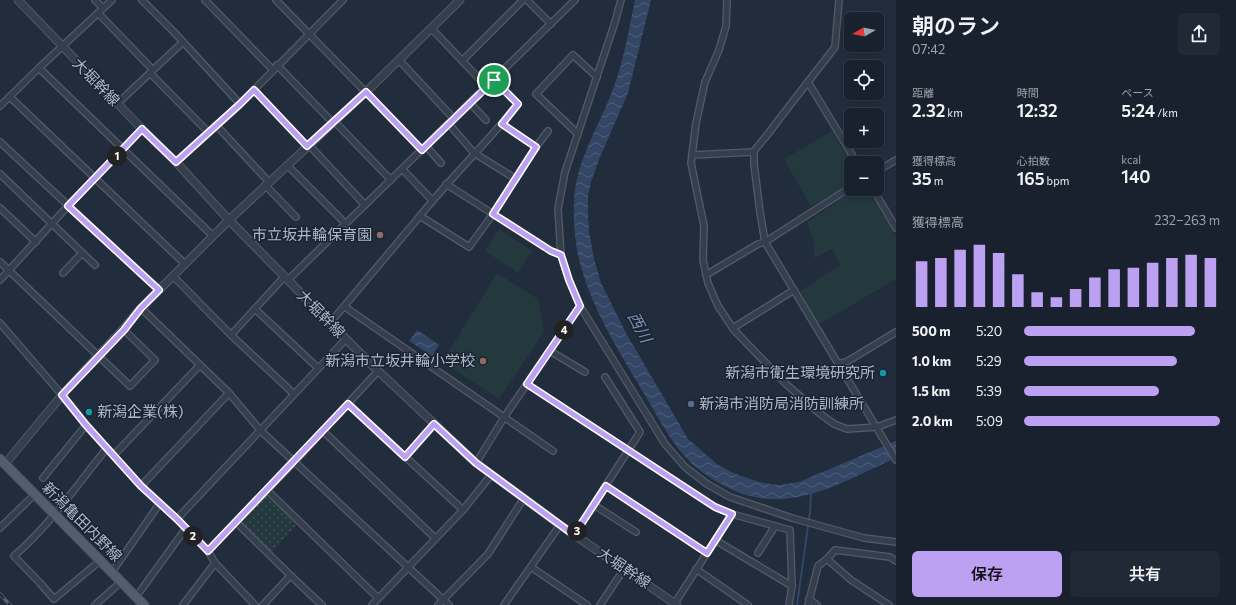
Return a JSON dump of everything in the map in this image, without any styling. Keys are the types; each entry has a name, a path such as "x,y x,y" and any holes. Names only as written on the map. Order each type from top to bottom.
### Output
{"main road":[{"name":"新潟亀田内野線","path":"2,462 122,581 144,605"}],"street":[{"name":"大堀幹線","path":"18,0 117,104 176,162 228,220 286,279 378,371 476,463 574,535 676,604"},
{"path":"95,0 103,8"},
{"path":"0,106 112,0"},
{"path":"142,0 240,104"},
{"path":"205,0 275,68 334,122 391,180"},
{"path":"276,0 366,92 441,163"},
{"path":"2,462 62,395 124,330 141,308 228,220 366,92 460,0"},
{"path":"462,61 523,0"},
{"path":"528,0 551,24"},
{"path":"231,335 255,309 346,224 575,0"},
{"path":"621,0 566,172 558,209 561,255 569,280 580,306 665,444 685,467 707,484 730,497 792,518 864,538 896,542"},
{"path":"727,0 726,26 719,50 706,82 696,123 691,163 704,226 703,260 708,283 718,306 733,328 786,384 834,424 846,429 877,428 896,420"},
{"path":"839,0 835,47 754,150 760,212 765,242 896,460"},
{"path":"176,162 240,104 339,1"},
{"path":"98,13 208,132"},
{"path":"431,28 487,87"},
{"path":"117,104 183,42"},
{"path":"578,134 536,94 573,55 597,77"},
{"path":"399,60 454,118"},
{"path":"39,68 213,236"},
{"path":"330,323 345,307 432,200 502,124 518,104 494,80"},
{"path":"808,82 853,156"},
{"path":"254,90 365,205"},
{"path":"10,97 185,264"},
{"path":"470,103 486,120"},
{"path":"449,124 474,153 516,180"},
{"path":"502,124 536,147"},
{"path":"216,125 296,217"},
{"path":"0,280 142,129"},
{"path":"420,216 469,247 493,214 548,131"},
{"path":"0,142 159,290"},
{"path":"692,155 754,152"},
{"path":"884,167 896,160"},
{"path":"287,165 346,224"},
{"path":"402,169 432,200"},
{"path":"0,174 95,265"},
{"path":"446,184 551,251 561,255"},
{"path":"706,275 758,244 765,242 844,191"},
{"path":"877,196 896,228"},
{"path":"0,208 36,242"},
{"path":"63,273 82,253"},
{"path":"0,262 130,386 155,360 124,330"},
{"path":"173,276 231,335 294,394"},
{"path":"733,328 794,290"},
{"path":"476,463 505,416 580,306"},
{"path":"345,307 553,450"},
{"path":"141,308 229,392 260,430 449,605"},
{"path":"255,309 318,368"},
{"path":"0,324 86,425 141,486 186,528 208,551 215,563 255,605"},
{"path":"838,364 848,361 896,332"},
{"path":"177,519 346,339"},
{"path":"550,351 585,372"},
{"path":"114,455 200,365"},
{"path":"208,551 295,461 378,371"},
{"path":"574,535 640,432 605,377"},
{"path":"527,384 715,507 732,514 790,530 792,586 789,605"},
{"path":"141,486 229,392"},
{"path":"348,404 463,510"},
{"path":"405,457 434,424"},
{"path":"43,478 86,425"},
{"path":"323,431 435,538"},
{"path":"101,560 54,599 14,556 29,543 55,514 107,448"},
{"path":"372,605 463,510 491,475"},
{"path":"606,486 707,553"},
{"path":"267,490 378,598"},
{"path":"0,528 35,494"},
{"path":"438,605 488,554 524,498"},
{"path":"112,572 160,503"},
{"path":"594,505 636,532"},
{"path":"676,604 696,569 732,514"},
{"path":"236,522 272,556 290,576 322,605"},
{"path":"508,604 560,525"},
{"path":"758,553 774,526"},
{"path":"136,597 186,528"},
{"path":"715,540 792,586"},
{"path":"818,605 809,602 818,566 835,550 890,557 896,562"},
{"path":"827,559 851,580 889,605"},
{"path":"183,605 215,563"},
{"path":"531,567 587,605"},
{"path":"600,605 624,569"},
{"path":"696,569 748,605"},
{"path":"263,605 290,576"},
{"path":"95,605 122,581"}],"green space":[{"path":"832,131 847,156 844,156 844,186 811,207 784,159"},
{"path":"845,196 871,196 896,236 896,279 818,325 800,291 840,265 832,249 814,258 814,244 807,221 814,218"},
{"path":"499,229 532,251 518,273 485,251"},
{"path":"497,273 538,299 544,332 499,399 442,362"},
{"path":"267,495 298,523 272,552 241,524"}],"water":[{"path":"635,0 651,0 628,93 600,157 591,182 588,196 589,231 594,259 601,283 626,333 688,439 717,464 731,472 763,483 779,485 799,482 896,441 896,458 834,486 802,496 786,499 769,499 742,494 717,482 702,472 677,447 664,428 619,351 587,287 575,236 574,202 575,187 583,158 608,103 620,67"},
{"path":"417,330 439,345 432,356 409,341"}],"waterway":[{"path":"797,605 810,512 811,493"}],"railway":[{"path":"0,594 10,605"}],"place":[{"name":"市立坂井輪保育園","path":"380,235"},
{"name":"新潟市立坂井輪小学校","path":"483,361"},
{"name":"新潟市衛生環境研究所","path":"883,373"},
{"name":"新潟市消防局消防訓練所","path":"691,404"},
{"name":"新潟企業(株)","path":"89,412"}],"route":[{"path":"494,80 518,104 502,124 536,147 493,214 551,251 561,255 569,280 580,306 527,384 715,507 732,514 707,553 606,486 574,535 476,463 434,424 405,457 348,404 208,551 177,519 141,486 86,425 62,395 124,330 141,308 159,290 68,206 142,129 176,162 254,90 307,146 366,92 422,150 494,80"}],"water label":[{"name":"西川","path":"640,327"}]}
